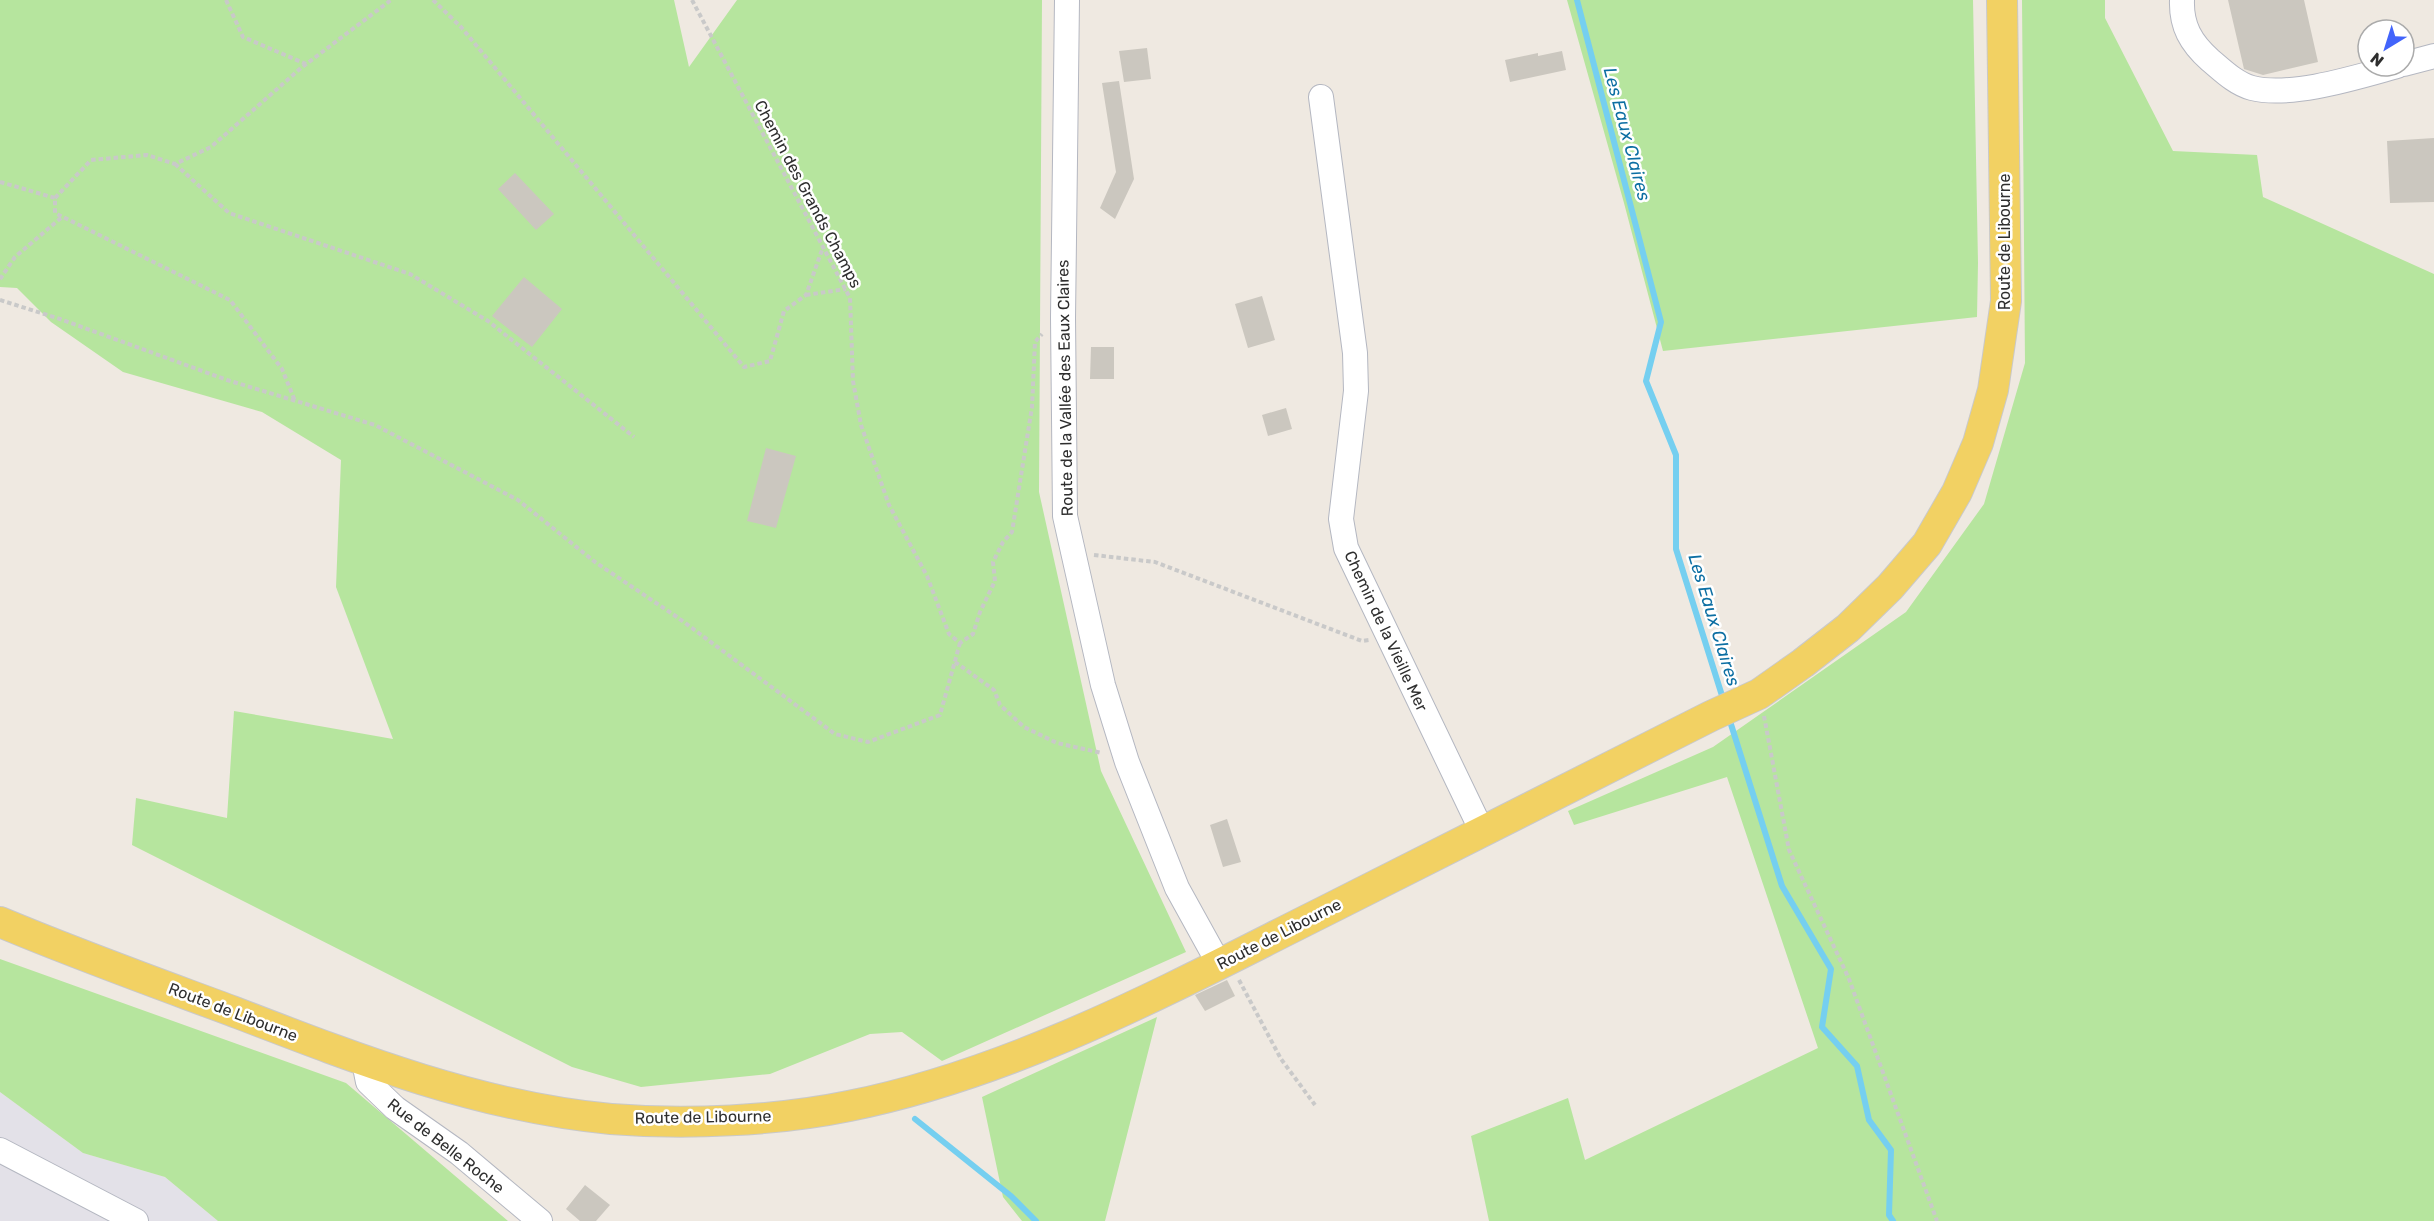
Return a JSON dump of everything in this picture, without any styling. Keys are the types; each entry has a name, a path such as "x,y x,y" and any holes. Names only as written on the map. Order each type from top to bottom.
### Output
{"main road":[{"name":"Route de Libourne","path":"8,926 364,1062 456,1089 556,1111 612,1119 756,1119 849,1106 937,1083 1006,1060 1088,1026 1223,962 1711,716 1752,698 1848,628 1897,578 1927,544 1957,492 1978,443 1993,390 2006,301 2002,0"}],"street":[{"name":"Route de la Vallée des Eaux Claires","path":"1067,0 1065,516 1103,685 1125,755 1177,888 1223,962"},
{"path":"2182,0 2185,28 2191,40 2231,78 2251,88 2283,92 2356,77"},
{"path":"2416,61 2434,56"},
{"name":"Chemin de la Vieille Mer","path":"1321,96 1355,353 1356,391 1341,519 1346,548 1478,823 1480,832"},
{"name":"Rue de Belle Roche","path":"364,1062 368,1082 395,1108 459,1153 540,1221"},
{"path":"0,1150 136,1221"}],"path":[{"path":"226,0 243,37 307,64"},
{"path":"175,164 211,147 307,64 391,0"},
{"path":"433,0 461,27 744,367 770,361 784,311 806,295 846,290"},
{"name":"Chemin des Grands Champs","path":"692,0 850,298 853,381 861,425 889,505 927,576 950,634 960,643"},
{"path":"295,401 282,369 230,300 55,213 55,198 91,160 147,155 175,164 229,213 410,274 488,321 634,436"},
{"path":"0,182 55,198"},
{"path":"0,279 15,257 62,217"},
{"path":"806,295 824,247"},
{"path":"0,300 60,319 227,380 375,425 518,500 595,562 677,617 835,734 868,742 940,715 960,643 973,634 980,612 995,581 993,562 1003,542 1012,532 1032,407 1035,342 1046,330 1064,318"},
{"path":"1073,552 1155,562 1362,641 1389,639"},
{"path":"955,662 994,690 1000,705 1024,726 1058,743 1090,752 1125,755"},
{"path":"1752,698 1789,850 1849,979 1937,1221"},
{"path":"1223,962 1281,1059 1315,1105"}],"shaded area":[{"path":"0,1092 83,1153 165,1177 218,1221 0,1221"}],"green space":[{"path":"0,0 674,0 689,67 737,0 1042,0 1039,492 1101,771 1186,952 942,1061 902,1032 870,1034 770,1074 641,1087 572,1067 132,845 136,798 227,818 234,711 393,739 336,587 341,460 262,412 123,372 51,322 17,288 0,287"},
{"path":"1567,0 1973,0 1977,317 1663,351"},
{"path":"2022,0 2105,0 2105,18 2173,151 2257,155 2263,197 2434,274 2434,1221 1489,1221 1471,1136 1568,1098 1585,1160 1818,1048 1727,777 1574,825 1568,811 1713,747 1906,612 1984,504 2025,363"},
{"path":"0,959 346,1083 508,1221 218,1221 165,1177 83,1153 0,1092"},
{"path":"1157,1017 1105,1221 1022,1221 1003,1197 982,1097"}],"building":[{"path":"2228,0 2304,0 2318,62 2263,75 2244,69"},
{"path":"1147,48 1151,79 1124,82 1119,51"},
{"path":"1562,51 1566,70 1510,82 1505,60"},
{"path":"1119,81 1134,179 1115,219 1100,208 1116,172 1102,83"},
{"path":"2434,138 2434,202 2390,203 2387,141"},
{"path":"515,173 554,214 536,230 498,189"},
{"path":"524,277 562,309 532,347 492,316"},
{"path":"1262,296 1275,340 1248,348 1235,304"},
{"path":"1091,347 1114,347 1114,379 1090,379"},
{"path":"1286,408 1292,429 1268,436 1262,415"},
{"path":"766,448 796,456 776,528 747,521"},
{"path":"1227,819 1241,862 1223,867 1210,825"},
{"path":"1227,980 1235,996 1205,1011 1195,995"},
{"path":"585,1185 610,1205 596,1221 580,1221 566,1209"}],"waterway":[{"name":"Les Eaux Claires","path":"1577,0 1661,322 1646,381 1676,455 1676,549 1724,702"},
{"name":"Les Eaux Claires","path":"1729,718 1782,886 1831,969 1822,1027 1857,1066 1869,1120 1891,1150 1889,1215 1893,1221"},
{"name":"Les Eaux Claires","path":"915,1119 1011,1196 1036,1221"}]}
